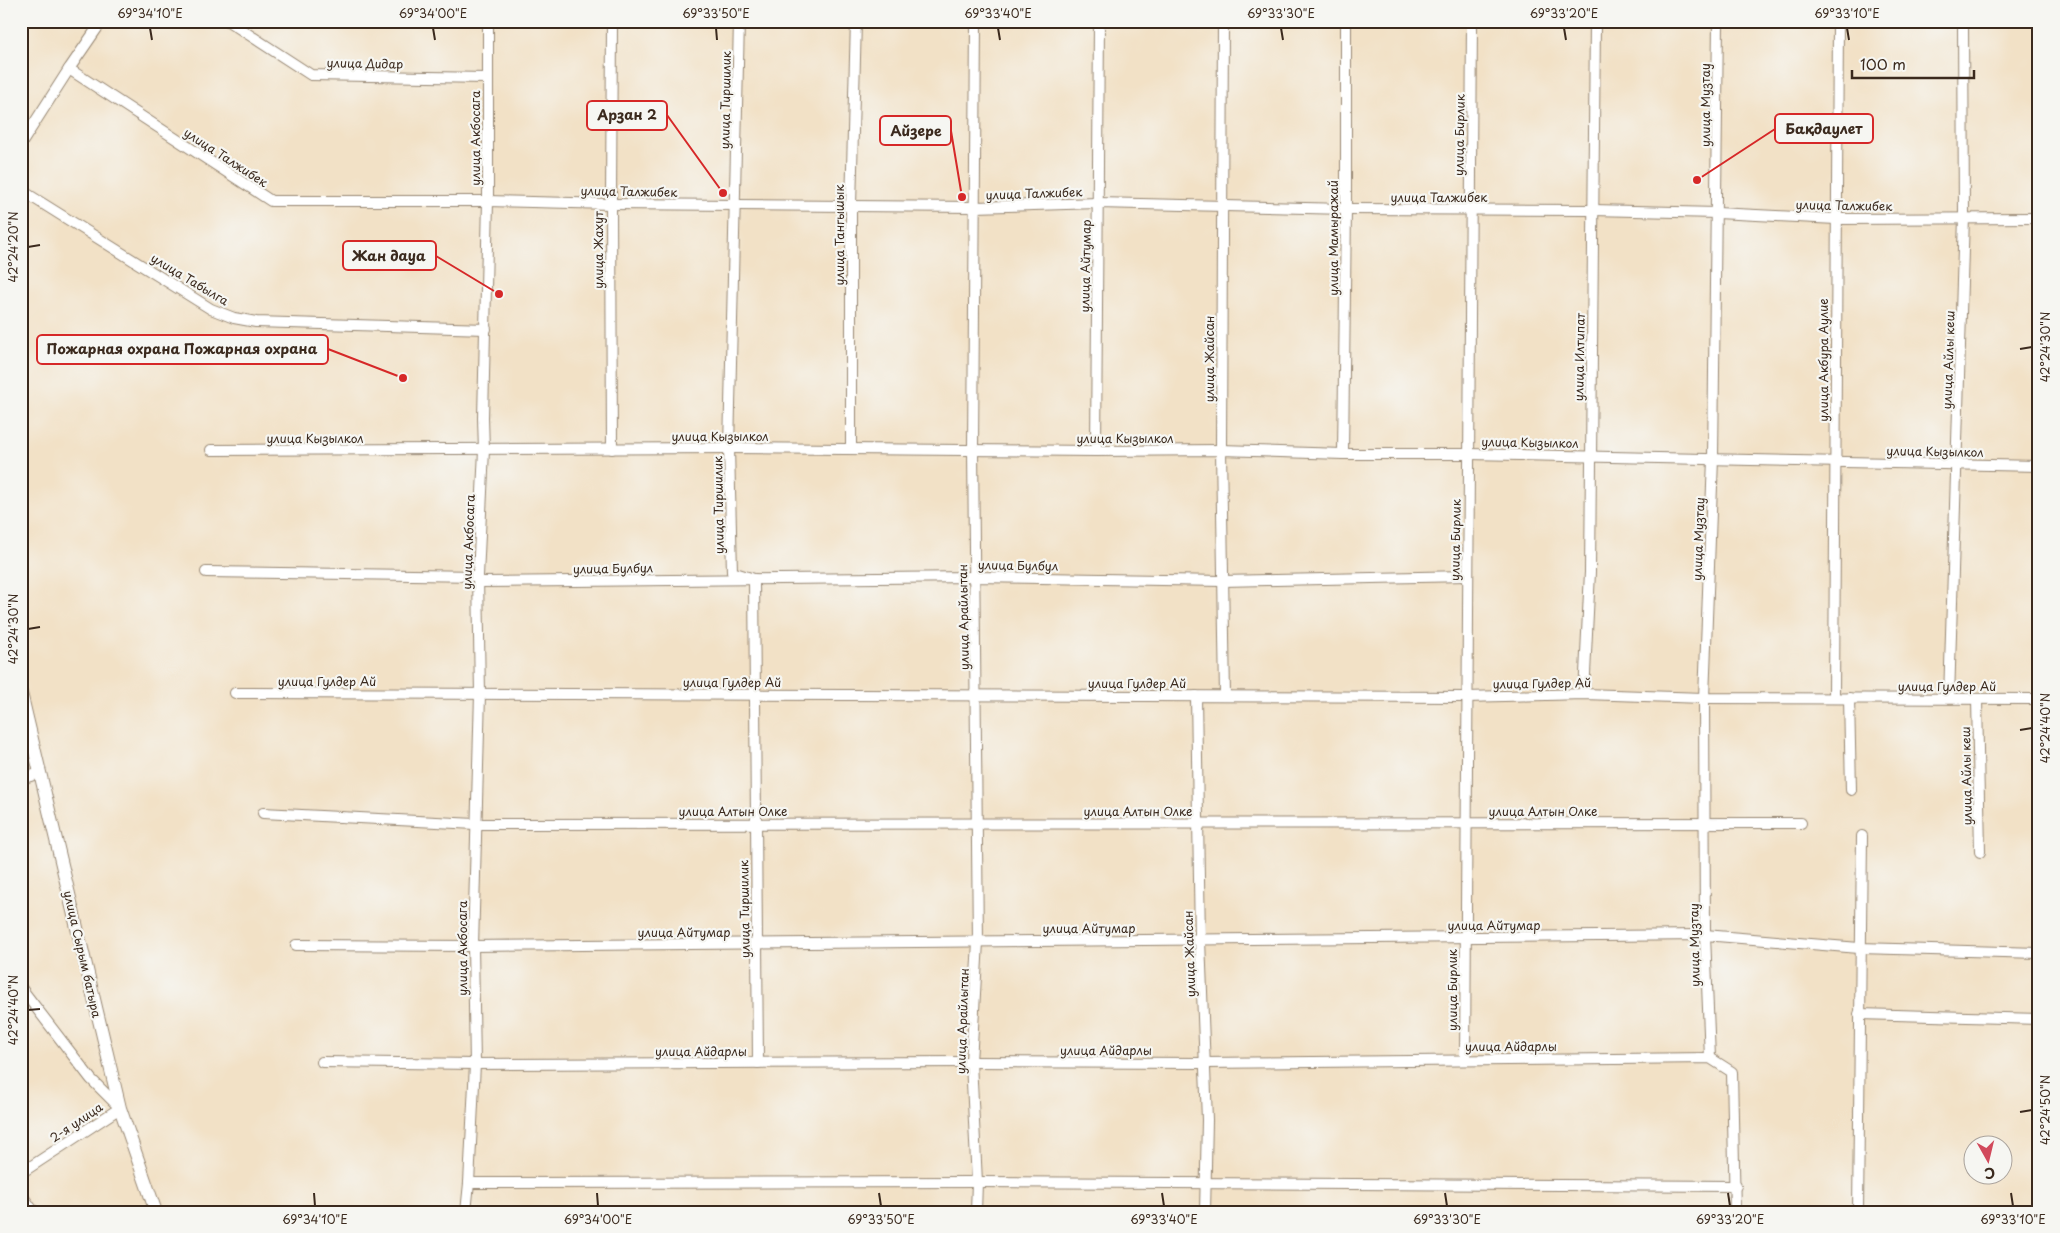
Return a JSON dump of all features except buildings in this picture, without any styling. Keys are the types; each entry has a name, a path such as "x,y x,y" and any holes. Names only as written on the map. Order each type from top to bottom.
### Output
{"street":[{"path":"21,144 68,69 102,21"},
{"name":"улица Дидар","path":"228,21 312,75 487,78"},
{"name":"улица Акбосага","path":"466,1212 475,1064 473,946 480,694 479,579 486,329 488,21"},
{"name":"улица Жахут","path":"612,21 612,449"},
{"name":"улица Тиршилик","path":"739,21 729,448 732,572 754,579 758,1063"},
{"name":"улица Тангышык","path":"851,450 851,205 856,21"},
{"name":"улица Арайлытан","path":"976,21 973,449 977,695 978,942 971,1062 977,1182 976,1212"},
{"name":"улица Айтумар","path":"1096,451 1099,21"},
{"name":"улица Жайсан","path":"1223,21 1221,450 1225,696"},
{"name":"улица Мамыражай","path":"1343,454 1346,21"},
{"name":"улица Бирлик","path":"1465,1059 1472,21"},
{"name":"улица Илтипат","path":"1584,694 1590,572 1595,21"},
{"name":"улица Музтау","path":"1710,1058 1705,935 1704,698 1713,459 1718,21"},
{"name":"улица Акбура Аулие","path":"1834,698 1838,21"},
{"name":"улица Айлы кеш","path":"1949,698 1958,464 1964,217 1963,21"},
{"name":"улица Талжибек","path":"68,69 270,201 488,200 611,204 975,207 1098,203 1346,209 1593,210 1717,213 1836,219 2039,218"},
{"name":"улица Табылга","path":"21,190 211,309 234,318 256,322 486,329"},
{"name":"улица Кызылкол","path":"211,450 729,448 1096,451 1221,450 1343,454 1591,456 2039,466"},
{"name":"улица Булбул","path":"206,572 479,579 975,577 1223,581 1467,576"},
{"name":"улица Сырым батыра","path":"21,693 120,1108 156,1212"},
{"name":"улица Гулдер Ай","path":"235,693 1466,697 1584,694 1704,698 2039,699"},
{"name":"улица Жайсан","path":"1196,696 1200,940 1207,1120 1206,1212"},
{"path":"1849,698 1851,790"},
{"name":"улица Айлы кеш","path":"1977,698 1980,852"},
{"path":"21,780 40,773"},
{"name":"улица Алтын Олке","path":"263,814 476,824 1800,823"},
{"path":"1858,1212 1859,948 1862,836"},
{"name":"улица Айтумар","path":"296,945 757,944 1705,935 1859,948 2039,953"},
{"path":"21,988 91,1079 120,1108"},
{"path":"1859,1014 2039,1018"},
{"path":"1710,1058 1732,1072 1736,1186 1735,1212"},
{"name":"улица Айдарлы","path":"322,1062 475,1064 1204,1063 1710,1058"},
{"name":"2-я улица","path":"21,1174 120,1108"},
{"path":"469,1183 977,1182 1736,1186"},
{"path":"21,1194 34,1212"}],"place":[{"name":"Бақдаулет","path":"1697,180"},
{"name":"Арзан 2","path":"723,193"},
{"name":"Айзере","path":"962,197"},
{"name":"Жан дауа","path":"499,294"},
{"name":"Пожарная охрана Пожарная охрана","path":"403,378"}]}
